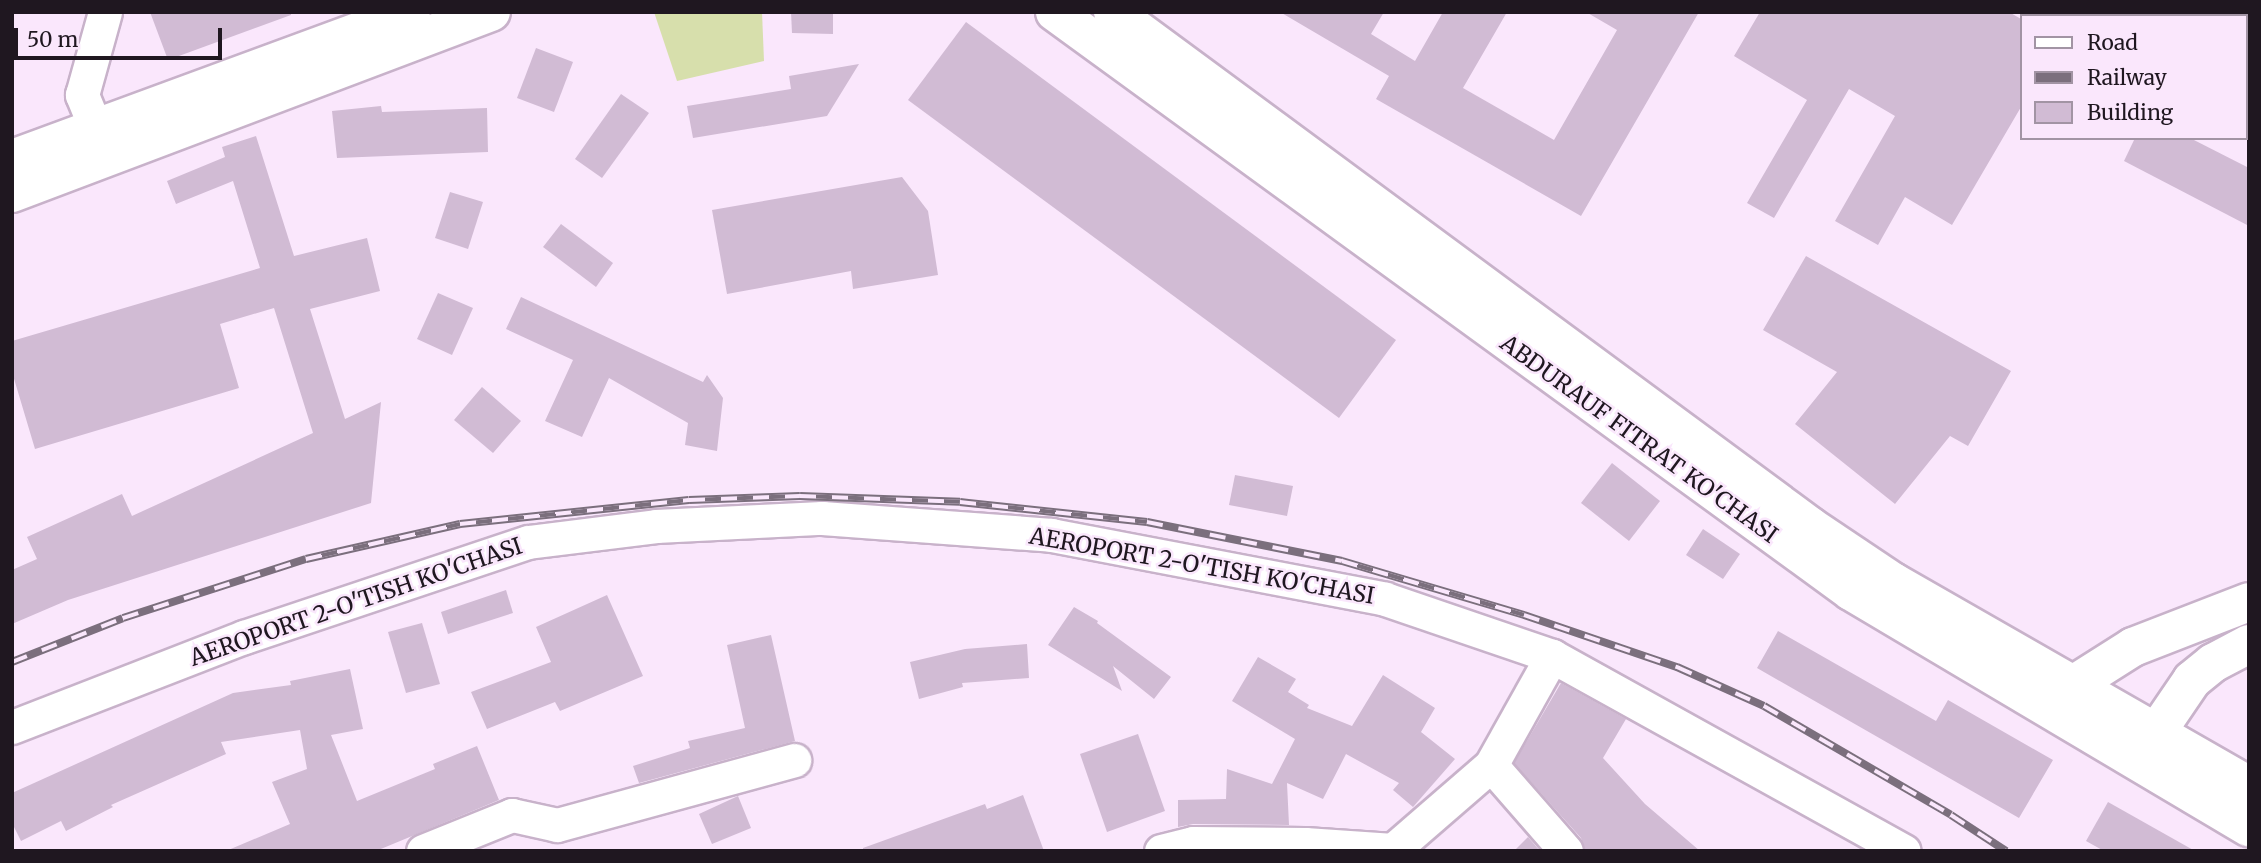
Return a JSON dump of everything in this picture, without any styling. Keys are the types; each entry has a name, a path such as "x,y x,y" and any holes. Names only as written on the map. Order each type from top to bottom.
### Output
{"main road":[{"path":"12,193 101,143 411,12"},
{"path":"12,159 101,143 491,12"},
{"name":"ABDURAUF FITRAT KO'CHASI","path":"1055,12 1121,25 1811,527 1893,582 2249,786"},
{"name":"ABDURAUF FITRAT KO'CHASI","path":"1121,25 1783,544 1851,591 2249,827"},
{"path":"2249,602 2133,647 2073,685 2092,736 2156,733 2192,680 2213,663 2249,644"}],"street":[{"path":"101,143 82,95 105,12"},
{"name":"AEROPORT 2-O'TISH KO'CHASI","path":"12,727 244,637 527,542 656,526 822,518 1051,535 1385,599 1552,656 1904,851"},
{"path":"1161,851 1193,843 1305,844 1393,850 1491,765 1552,656"},
{"path":"423,851 512,816 557,825 794,760"},
{"path":"1491,765 1566,851"}],"green space":[{"path":"654,12 762,12 764,61 677,81"}],"building":[{"path":"150,12 291,12 291,15 168,60"},
{"path":"791,12 833,12 833,34 792,33"},
{"path":"1280,12 1384,12 1371,34 1415,61 1443,12 1507,12 1463,88 1554,140 1617,30 1586,12 1699,12 1581,216 1376,99 1389,76"},
{"path":"1760,12 2009,12 2020,18 2020,109 1952,225 1905,197 1878,245 1835,221 1895,116 1849,89 1774,218 1747,203 1807,100 1734,56"},
{"path":"966,22 1396,340 1339,418 908,100"},
{"path":"536,48 573,62 554,112 517,98"},
{"path":"859,64 827,116 693,138 687,106 791,89 789,76"},
{"path":"621,94 649,113 602,178 575,159"},
{"path":"381,106 382,112 487,108 488,152 337,158 332,111"},
{"path":"256,136 294,256 367,238 380,291 310,309 345,419 381,402 371,503 68,600 12,624 12,570 37,559 27,537 122,494 132,516 313,433 274,308 220,324 239,388 35,449 12,372 12,341 260,268 233,181 176,204 167,181 225,157 222,147"},
{"path":"2134,140 2194,140 2249,168 2249,226 2124,161"},
{"path":"902,177 928,211 938,275 853,289 851,271 727,294 712,210"},
{"path":"450,192 483,202 468,249 435,238"},
{"path":"561,224 613,263 596,287 543,247"},
{"path":"1806,256 2011,371 1968,446 1950,436 1895,504 1795,424 1837,372 1763,330"},
{"path":"438,293 473,308 452,355 417,339"},
{"path":"521,297 703,382 707,375 723,398 717,451 685,445 688,423 609,378 582,437 545,421 573,360 506,329"},
{"path":"482,387 521,421 493,453 454,420"},
{"path":"1612,463 1660,501 1629,541 1581,503"},
{"path":"1235,475 1293,486 1287,516 1229,505"},
{"path":"1703,529 1740,554 1723,579 1686,555"},
{"path":"506,590 513,613 448,634 441,612"},
{"path":"607,595 643,676 560,711 555,702 487,729 471,692 551,662 536,627"},
{"path":"1074,607 1098,621 1097,623 1171,677 1154,699 1113,666 1122,691 1048,645"},
{"path":"422,623 440,684 406,693 388,632"},
{"path":"1778,631 1936,721 1948,700 2053,760 2019,818 1757,668"},
{"path":"771,635 795,741 639,783 633,766 690,748 688,741 745,728 727,645"},
{"path":"1027,644 1029,678 962,683 963,687 919,699 910,662 965,649"},
{"path":"1258,657 1296,679 1288,692 1309,705 1307,708 1352,726 1383,675 1435,708 1421,732 1455,759 1413,807 1393,790 1399,783 1346,754 1323,799 1287,783 1289,825 1193,824 1178,827 1178,800 1226,799 1227,769 1272,784 1295,739 1232,701"},
{"path":"350,669 363,729 331,735 357,801 435,769 433,764 477,746 499,800 376,851 226,851 290,824 272,782 307,769 300,730 221,742 226,754 111,805 113,807 66,831 61,821 21,841 12,823 12,793 233,693 291,685 290,681"},
{"path":"1561,683 1626,719 1603,758 1645,804 1700,851 1585,851 1581,838 1514,763"},
{"path":"1138,734 1165,811 1107,832 1080,754"},
{"path":"1023,795 1044,851 863,851 863,848 985,804 987,809"},
{"path":"738,796 751,828 712,844 699,814"},
{"path":"2108,802 2195,851 2104,851 2086,841"},
{"path":"1528,837 1540,851 1514,851"}],"railway":[{"path":"12,662 123,618 306,559 460,524 689,500 800,496 960,502 1147,522 1342,561 1524,615 1677,667 1764,706 1951,815 2006,851"}]}
